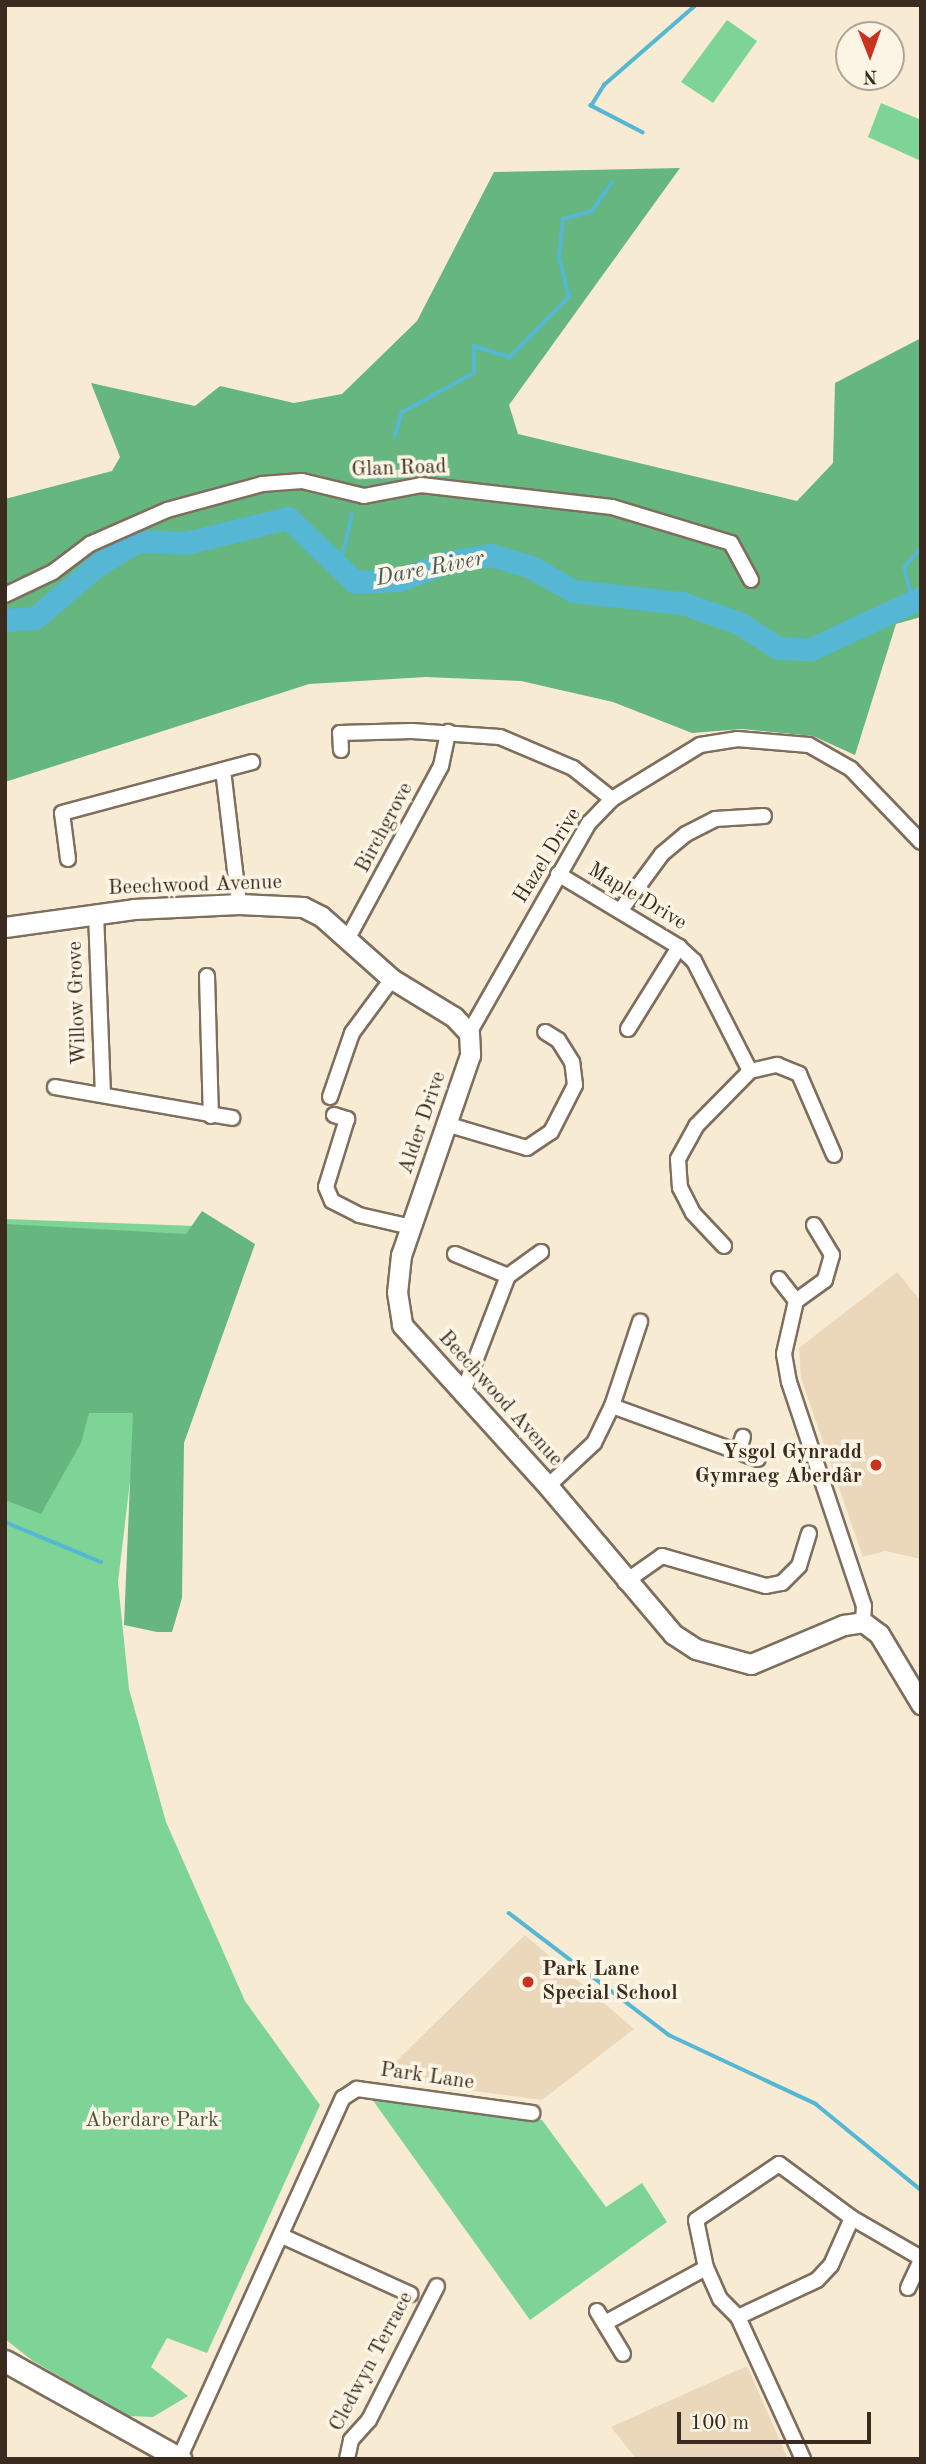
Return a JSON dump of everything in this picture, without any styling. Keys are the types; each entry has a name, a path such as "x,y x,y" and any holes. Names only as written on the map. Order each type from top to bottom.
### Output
{"main road":[{"path":"5,2361 179,2459"}],"street":[{"name":"Glan Road","path":"5,595 53,572 90,544 167,510 262,484 302,481 364,496 421,485 612,507 731,542 751,580"},
{"path":"341,750 340,733 448,732 500,737 573,768 612,799"},
{"name":"Birchgrove","path":"348,938 441,766 448,732"},
{"name":"Hazel Drive","path":"469,1033 589,823 612,799 700,745 737,739 808,745 850,769 921,842"},
{"path":"68,859 62,813 252,762"},
{"path":"223,770 239,904"},
{"path":"620,911 662,854 686,834 715,819 764,816"},
{"name":"Maple Drive","path":"558,874 679,947 708,983 750,1071"},
{"name":"Beechwood Avenue","path":"5,927 96,913 239,904 303,907 348,938 392,979 454,1017 469,1033"},
{"name":"Willow Grove","path":"96,913 103,1092"},
{"path":"628,1029 679,947"},
{"path":"208,976 211,1116"},
{"path":"330,1097 352,1033 392,979"},
{"path":"446,1124 527,1148 551,1132 576,1085 572,1062 558,1040 545,1032"},
{"name":"Alder Drive","path":"411,1227 470,1055 469,1033"},
{"path":"724,1246 693,1213 681,1188 678,1159 696,1126 750,1071 777,1065 799,1074 834,1155"},
{"name":"Willow Grove","path":"55,1087 103,1092 211,1116 232,1118"},
{"path":"334,1115 347,1119 326,1187 332,1201 359,1215 411,1227"},
{"path":"814,1225 832,1255 825,1280 796,1301 785,1354 789,1382 864,1606 863,1622 879,1634 921,1704"},
{"name":"Beechwood Avenue","path":"411,1227 401,1255 397,1292 402,1325 462,1395 548,1486 625,1582 673,1634 696,1649 732,1661 751,1664 774,1658 844,1625 863,1622"},
{"path":"462,1395 508,1276 541,1252"},
{"path":"455,1254 508,1276"},
{"path":"779,1279 796,1301"},
{"path":"548,1486 594,1443 612,1406 640,1322"},
{"path":"612,1406 758,1459"},
{"path":"738,1452 743,1437"},
{"path":"625,1582 654,1558 673,1556 766,1586 793,1576 812,1551 810,1533"},
{"name":"Park Lane","path":"179,2459 343,2098 357,2089 532,2113"},
{"path":"803,2459 738,2317 720,2299 706,2268 696,2220 779,2164 852,2218 920,2257 908,2288"},
{"path":"738,2317 817,2280 831,2265 852,2218"},
{"path":"282,2236 410,2294"},
{"path":"624,2354 601,2317 706,2268"},
{"name":"Cledwyn Terrace","path":"347,2459 351,2440 369,2420 437,2286"}],"shaded area":[{"name":"Ysgol Gynradd Gymraeg Aberdâr","path":"897,1272 921,1301 921,1559 885,1551 863,1557 801,1378 799,1348"},
{"name":"Park Lane Special School","path":"525,1935 634,2029 542,2100 379,2078"},
{"path":"747,2366 788,2459 636,2459 611,2427"}],"green space":[{"path":"727,20 757,41 713,103 681,82"},
{"path":"881,103 921,120 921,161 868,137"},
{"path":"680,168 509,405 518,434 797,501 833,463 835,383 921,338 921,617 896,624 855,755 813,736 742,729 692,733 613,702 521,681 426,677 309,684 5,782 5,499 112,471 120,457 91,383 195,406 220,386 294,403 342,394 417,321 494,172"},
{"path":"202,1211 255,1244 184,1443 182,1598 172,1632 157,1632 124,1625 133,1413 89,1413 81,1443 41,1514 5,1500 5,1224 186,1234"},
{"name":"Aberdare Park","path":"5,1219 196,1226 134,1448 118,1582 129,1689 166,1822 245,2001 320,2105 207,2353 167,2338 151,2367 188,2396 153,2417 128,2416 33,2361 5,2339"},
{"path":"369,2095 542,2120 606,2207 642,2183 667,2222 530,2320"}],"waterway":[{"path":"643,133 591,106 604,85 696,5"},
{"path":"395,436 401,413 474,373 474,346 510,357 569,297 559,257 563,219 592,211 612,182"},
{"path":"378,479 387,463"},
{"path":"339,569 352,515"},
{"name":"Dare River","path":"5,620 35,618 99,564 138,541 186,543 288,518 355,582 399,580 448,562 491,555 531,567 573,591 682,603 739,623 778,648 811,649 921,598"},
{"path":"912,599 904,568 919,550"},
{"path":"5,1522 101,1562"},
{"path":"509,1913 669,2035 816,2104 921,2190"}],"place":[{"name":"Ysgol Gynradd Gymraeg Aberdâr","path":"876,1465"},
{"name":"Park Lane Special School","path":"528,1982"}]}
